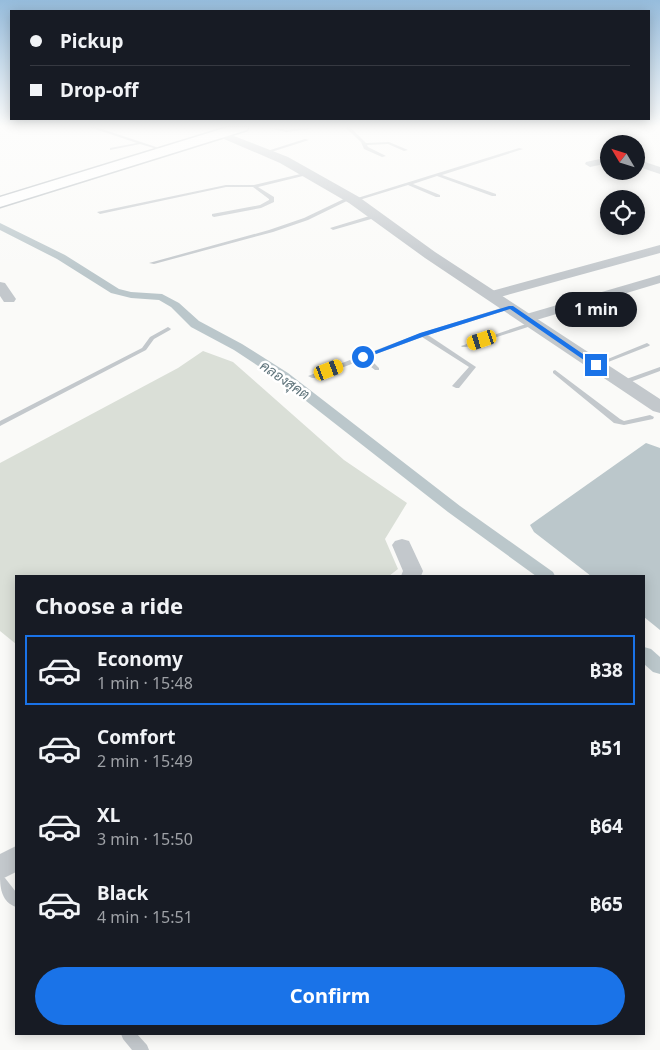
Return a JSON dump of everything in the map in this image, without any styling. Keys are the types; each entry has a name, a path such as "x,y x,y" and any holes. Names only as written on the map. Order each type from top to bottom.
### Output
{"main road":[{"path":"0,197 67,176"},
{"path":"0,202 79,176"}],"street":[{"path":"312,176 352,199 430,255 622,382 655,412"},
{"path":"492,295 660,249"},
{"path":"532,321 659,280"},
{"path":"0,286 10,299"},
{"path":"402,545 414,571 412,575"},
{"path":"0,868 15,859"}],"lane":[{"path":"100,212 226,186 254,186 300,176"},
{"path":"152,263 271,231 311,217 352,199 432,176"},
{"path":"443,176 494,195"},
{"path":"409,184 438,196"},
{"path":"214,215 261,206 272,201 272,198 254,186"},
{"path":"333,228 376,216"},
{"path":"312,376 422,334 511,307"},
{"path":"464,346 532,321"},
{"path":"0,424 144,348 152,338 168,328"},
{"path":"422,334 473,367 456,386"},
{"path":"596,365 647,344"},
{"path":"363,357 378,369"},
{"path":"622,382 660,369"},
{"path":"555,372 617,420 624,423 655,412"},
{"path":"0,882 15,900"},
{"path":"129,1035 142,1050"}],"shaded area":[{"path":"203,351 233,362 344,460 407,503 385,539 398,569 390,575 15,575 15,643 0,631 0,463 178,368"},
{"path":"646,443 660,448 660,630 645,618 645,575 590,575 534,532 530,525"}],"waterway":[{"name":"คลองสุคต","path":"0,226 61,257 115,291 131,295 162,297 175,305 195,324 238,347 283,376 454,509 546,575"},
{"name":"คลองสุคต","path":"645,655 660,667"}],"route":[{"path":"363,357 422,334 511,307 596,365"}]}
